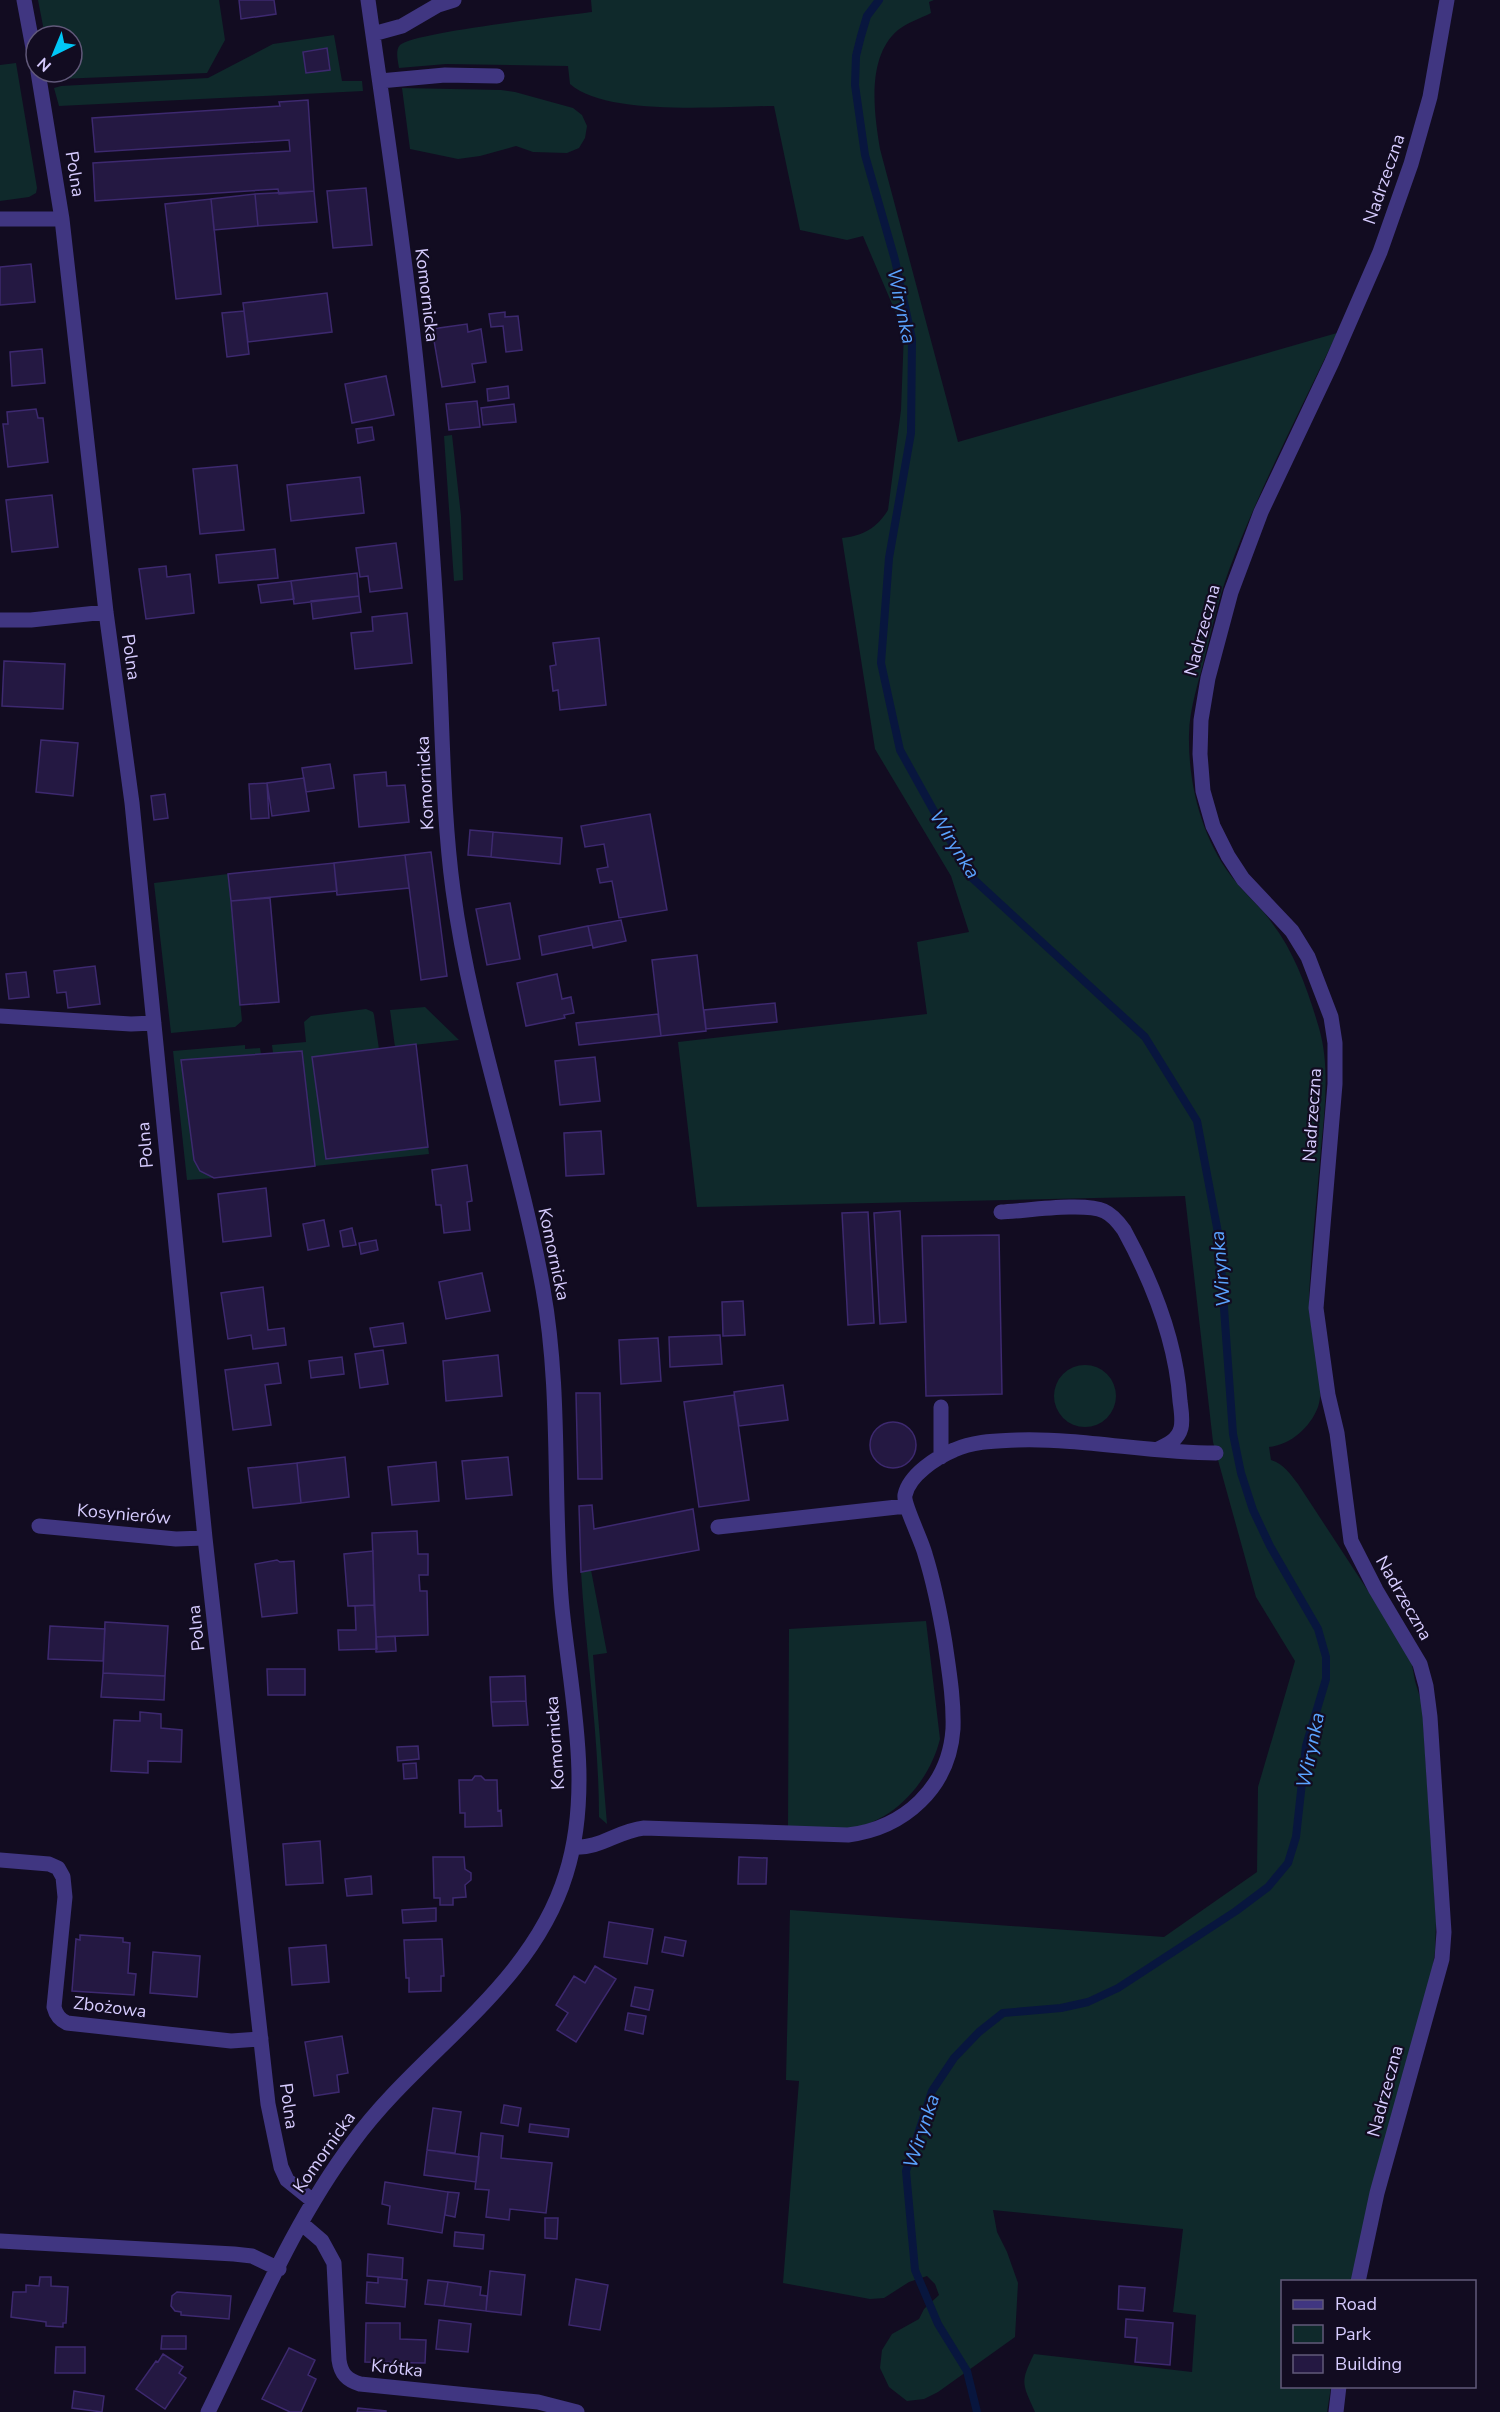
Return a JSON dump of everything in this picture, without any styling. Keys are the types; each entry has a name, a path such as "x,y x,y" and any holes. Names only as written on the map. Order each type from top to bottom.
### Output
{"street":[{"path":"24,0 28,24"},
{"name":"Komornicka","path":"208,2412 301,2223 350,2145 369,2121 485,2002 519,1963 554,1905 574,1847 578,1807 578,1767 560,1586 551,1345 539,1269 479,1028 454,899 447,830 439,650 424,442 415,355 368,0"},
{"path":"373,34 402,26 421,7 454,0"},
{"name":"Nadrzeczna","path":"1358,2280 1377,2193 1442,1959 1444,1932 1430,1717 1426,1686 1420,1664 1376,1590 1351,1541 1339,1443 1328,1395 1317,1319 1316,1308 1335,1084 1335,1043 1331,1017 1321,986 1298,940 1271,906 1243,879 1228,856 1213,825 1203,791 1201,731 1208,678 1231,592 1257,522 1358,304 1380,252 1412,164 1430,97 1447,0"},
{"path":"380,81 445,75 497,76"},
{"name":"Polna","path":"40,84 62,219 105,612 132,804 205,1538 273,2134 281,2167 287,2180 313,2201"},
{"path":"0,219 62,219"},
{"path":"0,620 31,620 105,612"},
{"path":"0,1016 131,1024 154,1023"},
{"path":"1001,1212 1090,1207 1105,1211 1124,1230 1161,1311 1177,1370 1181,1430 1176,1438 1158,1449"},
{"path":"941,1407 942,1457"},
{"path":"574,1847 592,1847 623,1831 644,1828 826,1835 869,1832 887,1826 907,1814 922,1800 944,1767 953,1731 953,1707 937,1600 923,1547 906,1506 904,1496 908,1486 918,1475 942,1457 966,1445 989,1442 1038,1440 1216,1453"},
{"path":"718,1527 906,1506"},
{"name":"Kosynierów","path":"39,1526 176,1539 205,1538"},
{"name":"Zbożowa","path":"0,1860 49,1864 58,1868 63,1877 65,1897 54,2007 62,2021 231,2041 261,2039"},
{"name":"Krótka","path":"301,2223 322,2241 334,2263 339,2360 340,2369 345,2377 360,2384 538,2402 577,2412"},
{"path":"0,2241 234,2254 252,2256 279,2269"},
{"path":"1336,2412 1339,2388"}],"green space":[{"path":"38,0 219,0 225,40 207,73 84,78 84,24 43,24"},
{"path":"591,0 934,0 929,2 931,13 902,27 888,41 877,70 875,103 880,149 958,442 1337,333 1267,480 1229,570 1195,693 1189,735 1191,774 1206,832 1224,867 1268,918 1288,947 1310,1000 1325,1057 1325,1103 1309,1299 1319,1369 1320,1396 1318,1407 1305,1428 1292,1439 1269,1447 1271,1460 1283,1467 1298,1484 1408,1652 1422,1704 1436,1921 1432,1972 1352,2280 1281,2280 1281,2388 1331,2388 1327,2412 1035,2412 1024,2383 1026,2371 1034,2354 1192,2372 1196,2315 1173,2312 1183,2229 993,2210 997,2232 1018,2283 1015,2337 938,2392 924,2399 907,2401 889,2387 880,2368 882,2350 892,2334 919,2319 924,2309 939,2295 935,2284 927,2276 909,2282 884,2298 870,2299 783,2283 799,2081 786,2080 790,1910 1164,1937 1257,1872 1258,1787 1295,1661 1256,1597 1213,1442 1185,1196 697,1207 678,1042 927,1014 917,942 969,932 951,876 875,749 842,538 869,530 888,510 901,410 904,332 863,236 847,240 800,230 774,106 698,108 638,105 611,101 587,94 570,84 568,66 446,64 399,68 398,47 411,40 459,30 592,12"},
{"path":"334,35 342,81 362,81 363,91 59,106 54,88 208,78 273,44"},
{"path":"16,63 37,188 36,193 29,197 0,201 0,65"},
{"path":"402,88 515,92 573,108 582,115 587,126 585,138 579,148 567,153 533,152 516,146 480,156 458,159 410,149"},
{"path":"452,435 461,516 463,580 454,581 444,436"},
{"path":"228,874 242,1021 235,1027 171,1033 154,883"},
{"path":"425,1007 459,1040 395,1047 390,1010"},
{"path":"366,1009 374,1015 379,1049 312,1057 326,1159 428,1147 429,1154 315,1166 302,1051 273,1053 272,1045 306,1042 304,1022 311,1016"},
{"path":"245,1045 245,1049 260,1048 261,1054 181,1061 194,1160 200,1171 214,1178 187,1180 173,1051"},
{"path":"1085,1365 1097,1367 1107,1374 1114,1384 1116,1396 1114,1408 1107,1418 1097,1425 1085,1427 1073,1425 1063,1418 1056,1408 1054,1396 1056,1384 1063,1374 1073,1367"},
{"path":"591,1570 607,1653 593,1655 607,1824 599,1817 597,1756 581,1572"},
{"path":"926,1621 940,1739 927,1771 906,1799 878,1819 861,1826 844,1829 788,1829 789,1629"}],"building":[{"path":"239,0 274,0 276,14 241,19"},
{"path":"327,48 330,70 306,73 303,52"},
{"path":"308,100 314,191 279,194 278,189 95,201 93,163 290,151 289,140 95,152 92,118 280,106 279,102"},
{"path":"366,188 372,245 333,248 327,191"},
{"path":"314,191 317,222 258,226 255,194"},
{"path":"255,194 258,226 214,230 211,199"},
{"path":"211,199 221,294 176,299 165,204"},
{"path":"31,264 35,302 0,305 0,267"},
{"path":"327,293 332,332 248,342 243,303"},
{"path":"244,311 249,354 227,357 222,313"},
{"path":"505,312 505,317 518,316 522,350 506,352 503,326 491,327 489,314"},
{"path":"467,324 468,332 481,329 486,362 472,364 475,382 442,387 432,329"},
{"path":"42,349 45,383 12,386 10,352"},
{"path":"386,376 394,415 352,423 345,384"},
{"path":"508,386 509,398 488,401 487,389"},
{"path":"477,401 480,427 449,430 446,404"},
{"path":"514,404 516,422 483,425 481,408"},
{"path":"36,409 38,418 43,418 48,462 8,467 3,424 8,424 7,412"},
{"path":"372,427 374,440 358,443 356,429"},
{"path":"237,465 244,530 200,534 193,469"},
{"path":"360,477 364,513 291,521 287,485"},
{"path":"52,495 58,547 12,552 6,500"},
{"path":"396,543 402,588 370,592 368,576 360,577 356,548"},
{"path":"275,549 278,578 219,583 216,555"},
{"path":"166,566 167,577 190,574 194,613 146,619 139,569"},
{"path":"357,573 359,596 294,604 291,581"},
{"path":"291,581 294,599 261,603 258,585"},
{"path":"359,596 361,612 313,619 311,601"},
{"path":"407,613 412,663 355,669 351,633 373,631 372,617"},
{"path":"599,638 606,705 560,710 558,690 553,691 550,666 556,665 553,643"},
{"path":"4,661 65,664 63,709 2,706"},
{"path":"41,740 78,743 73,796 36,792"},
{"path":"330,764 334,788 306,792 302,768"},
{"path":"386,772 387,786 405,785 409,822 359,827 354,775"},
{"path":"304,778 309,811 272,816 267,783"},
{"path":"267,783 269,818 251,819 249,784"},
{"path":"165,794 168,818 154,820 151,796"},
{"path":"650,814 667,910 619,918 612,881 600,883 597,869 608,867 604,844 585,847 581,826"},
{"path":"470,830 493,832 491,857 468,855"},
{"path":"493,832 562,838 560,864 491,857"},
{"path":"431,852 447,976 421,980 405,855"},
{"path":"405,855 409,888 337,895 334,863"},
{"path":"334,863 337,891 231,901 228,874"},
{"path":"270,898 279,1002 240,1005 231,901"},
{"path":"510,903 520,959 487,965 476,909"},
{"path":"621,920 626,941 593,948 588,926"},
{"path":"588,926 592,945 542,955 539,936"},
{"path":"697,955 706,1031 661,1036 652,960"},
{"path":"95,966 100,1004 68,1008 66,992 57,993 54,971"},
{"path":"26,972 29,997 9,999 6,974"},
{"path":"557,974 562,999 571,997 574,1013 564,1015 565,1018 526,1026 517,983"},
{"path":"775,1003 777,1022 706,1029 704,1010"},
{"path":"658,1014 661,1036 579,1045 576,1023"},
{"path":"416,1044 428,1147 326,1159 312,1057"},
{"path":"302,1051 315,1166 214,1178 200,1171 194,1160 181,1060"},
{"path":"595,1057 600,1101 560,1105 555,1061"},
{"path":"601,1131 604,1174 566,1176 564,1133"},
{"path":"467,1165 472,1201 467,1202 470,1230 444,1233 441,1205 436,1205 432,1170"},
{"path":"266,1188 271,1236 223,1242 218,1194"},
{"path":"900,1211 906,1322 880,1324 874,1213"},
{"path":"868,1212 874,1323 848,1325 842,1213"},
{"path":"324,1220 329,1246 308,1250 303,1224"},
{"path":"352,1228 356,1245 343,1247 340,1231"},
{"path":"999,1235 1002,1394 926,1396 922,1236"},
{"path":"376,1240 378,1250 361,1254 359,1243"},
{"path":"482,1273 490,1311 446,1319 439,1282"},
{"path":"263,1287 268,1330 284,1328 286,1345 253,1349 251,1335 228,1339 221,1293"},
{"path":"743,1301 745,1335 723,1336 722,1302"},
{"path":"403,1323 406,1343 374,1347 370,1328"},
{"path":"720,1335 722,1364 670,1367 669,1337"},
{"path":"658,1338 661,1381 621,1384 619,1340"},
{"path":"383,1350 388,1384 360,1388 355,1354"},
{"path":"498,1355 502,1396 446,1401 443,1361"},
{"path":"342,1357 344,1374 311,1378 309,1361"},
{"path":"278,1363 281,1383 265,1385 271,1425 233,1430 225,1370"},
{"path":"783,1385 788,1420 739,1426 734,1392"},
{"path":"576,1393 600,1393 602,1479 578,1479"},
{"path":"734,1395 749,1500 699,1507 684,1402"},
{"path":"893,1422 902,1423 909,1429 915,1436 915,1454 909,1461 902,1467 893,1468 884,1467 877,1461 871,1454 870,1445 871,1436 877,1429 884,1423"},
{"path":"345,1457 349,1497 301,1503 297,1463"},
{"path":"508,1457 512,1495 466,1499 462,1461"},
{"path":"436,1462 439,1501 392,1505 388,1467"},
{"path":"297,1463 301,1503 253,1508 248,1468"},
{"path":"592,1505 594,1529 693,1509 699,1550 581,1572 579,1506"},
{"path":"417,1531 418,1554 428,1554 428,1575 419,1575 420,1591 427,1591 428,1635 376,1637 372,1533"},
{"path":"373,1551 374,1605 348,1606 344,1554"},
{"path":"277,1560 280,1562 294,1561 297,1613 262,1617 255,1564"},
{"path":"374,1605 377,1649 339,1650 338,1630 356,1630 355,1606"},
{"path":"105,1622 168,1626 165,1676 103,1673"},
{"path":"50,1626 105,1629 103,1661 48,1659"},
{"path":"395,1636 396,1651 376,1652 376,1637"},
{"path":"267,1669 305,1669 305,1695 268,1695"},
{"path":"103,1673 165,1676 164,1700 101,1697"},
{"path":"525,1676 526,1701 491,1702 490,1677"},
{"path":"526,1701 528,1725 493,1726 491,1702"},
{"path":"140,1712 161,1714 161,1728 182,1730 181,1762 148,1761 148,1773 111,1771 114,1720 140,1721"},
{"path":"418,1746 419,1759 398,1761 397,1747"},
{"path":"416,1763 417,1778 404,1779 403,1764"},
{"path":"475,1776 481,1776 485,1780 497,1780 498,1811 501,1810 502,1826 465,1827 465,1813 460,1813 459,1780 472,1780"},
{"path":"320,1841 323,1883 286,1885 283,1844"},
{"path":"433,1857 464,1857 465,1869 471,1873 471,1880 465,1885 466,1897 453,1898 453,1905 440,1905 440,1898 434,1898"},
{"path":"739,1857 767,1858 766,1884 738,1884"},
{"path":"371,1876 372,1894 347,1896 345,1879"},
{"path":"436,1908 436,1921 403,1923 402,1910"},
{"path":"609,1922 653,1929 647,1964 604,1957"},
{"path":"80,1935 123,1938 123,1942 130,1943 128,1973 136,1974 134,1995 72,1991 76,1939 80,1940"},
{"path":"665,1937 686,1941 683,1956 662,1952"},
{"path":"442,1939 444,1976 441,1976 441,1991 409,1992 404,1940"},
{"path":"326,1945 329,1982 292,1985 289,1948"},
{"path":"153,1952 200,1956 197,1997 150,1993"},
{"path":"595,1966 616,1979 576,2042 557,2030 568,2013 556,2005 574,1976 585,1983"},
{"path":"635,1987 653,1990 649,2010 631,2006"},
{"path":"628,2013 646,2016 643,2034 625,2030"},
{"path":"342,2036 348,2073 337,2075 339,2092 314,2096 305,2042"},
{"path":"504,2105 521,2108 518,2126 501,2123"},
{"path":"433,2108 461,2112 455,2153 427,2150"},
{"path":"530,2124 569,2129 568,2137 529,2132"},
{"path":"481,2133 503,2136 501,2158 552,2163 546,2213 510,2209 509,2220 486,2217 489,2190 475,2189"},
{"path":"427,2150 479,2157 476,2182 424,2175"},
{"path":"385,2182 448,2192 442,2233 388,2224 390,2206 382,2204"},
{"path":"448,2192 459,2193 455,2217 445,2215"},
{"path":"545,2218 558,2218 557,2239 545,2238"},
{"path":"455,2232 484,2235 483,2249 454,2246"},
{"path":"368,2254 403,2258 402,2279 367,2276"},
{"path":"490,2271 525,2275 521,2315 486,2311"},
{"path":"40,2277 51,2277 51,2286 68,2287 66,2323 63,2323 63,2327 46,2326 46,2322 11,2317 13,2292 26,2292 26,2285 39,2286"},
{"path":"378,2277 407,2280 405,2307 366,2303 367,2282 378,2283"},
{"path":"576,2279 608,2285 600,2330 569,2325"},
{"path":"428,2280 448,2282 444,2306 425,2304"},
{"path":"448,2282 481,2287 480,2295 487,2296 486,2311 444,2306"},
{"path":"1119,2286 1145,2288 1143,2311 1118,2309"},
{"path":"177,2292 231,2296 229,2319 181,2315 181,2312 175,2311 171,2306 172,2296"},
{"path":"1126,2319 1173,2323 1170,2365 1135,2362 1137,2338 1125,2337"},
{"path":"439,2320 471,2324 468,2352 436,2349"},
{"path":"366,2323 400,2323 400,2339 426,2340 425,2363 365,2362"},
{"path":"162,2336 186,2336 186,2349 161,2349"},
{"path":"56,2347 85,2347 85,2373 55,2373"},
{"path":"289,2348 315,2360 308,2375 316,2379 301,2412 290,2412 262,2399"},
{"path":"163,2354 183,2367 179,2373 186,2378 165,2409 136,2389"},
{"path":"74,2391 104,2396 102,2412 72,2408"},
{"path":"358,2408 386,2411 386,2412 357,2412"}],"waterway":[{"name":"Wirynka","path":"879,0 867,16 861,36 856,56 855,85 865,155 895,260 912,339 911,433 889,558 881,663 900,750 970,876 1145,1037 1197,1121 1219,1238 1233,1434 1241,1473 1253,1510 1270,1546 1318,1629 1326,1657 1326,1679 1306,1746 1296,1837 1288,1863 1268,1887 1236,1911 1118,1988 1088,2002 1061,2008 1003,2013 979,2032 954,2058 932,2091 906,2171 915,2270 938,2324 967,2371 977,2412"}]}
